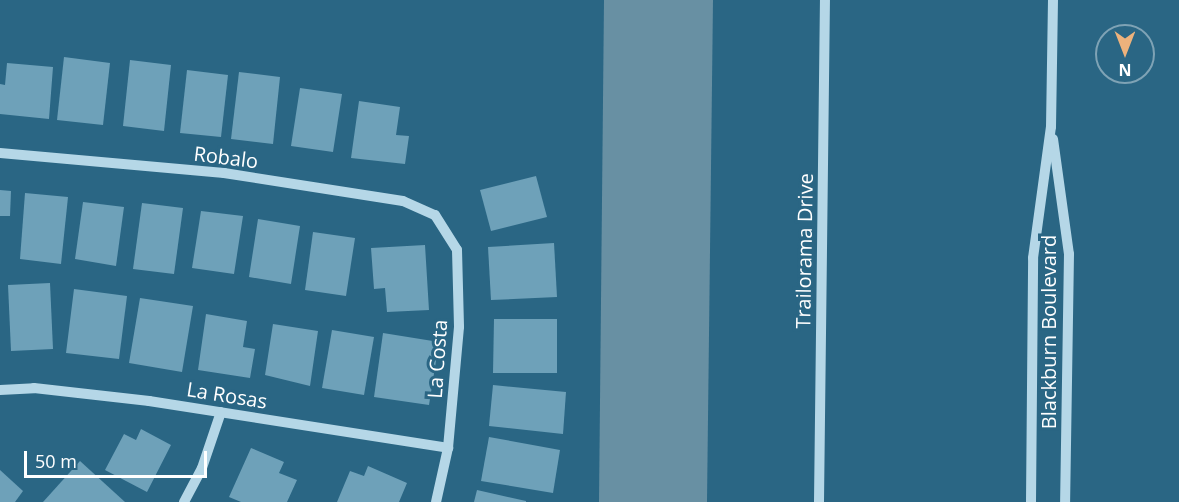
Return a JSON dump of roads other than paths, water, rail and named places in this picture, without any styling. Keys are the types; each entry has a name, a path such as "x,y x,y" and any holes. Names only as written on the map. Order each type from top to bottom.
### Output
{"street":[{"name":"Trailorama Drive","path":"819,502 825,0"},
{"name":"Blackburn Boulevard","path":"1031,502 1033,258 1051,127 1053,0"},
{"name":"Blackburn Boulevard","path":"1051,127 1069,254 1065,502"},
{"name":"Robalo","path":"0,153 235,175 403,201 442,222"},
{"name":"La Costa","path":"436,502 448,448 458,347 458,260 442,222"},
{"name":"La Rosas","path":"0,390 34,388 221,412 448,448"},
{"path":"184,502 221,412"}],"water":[{"path":"604,0 713,0 707,502 599,502"}]}
